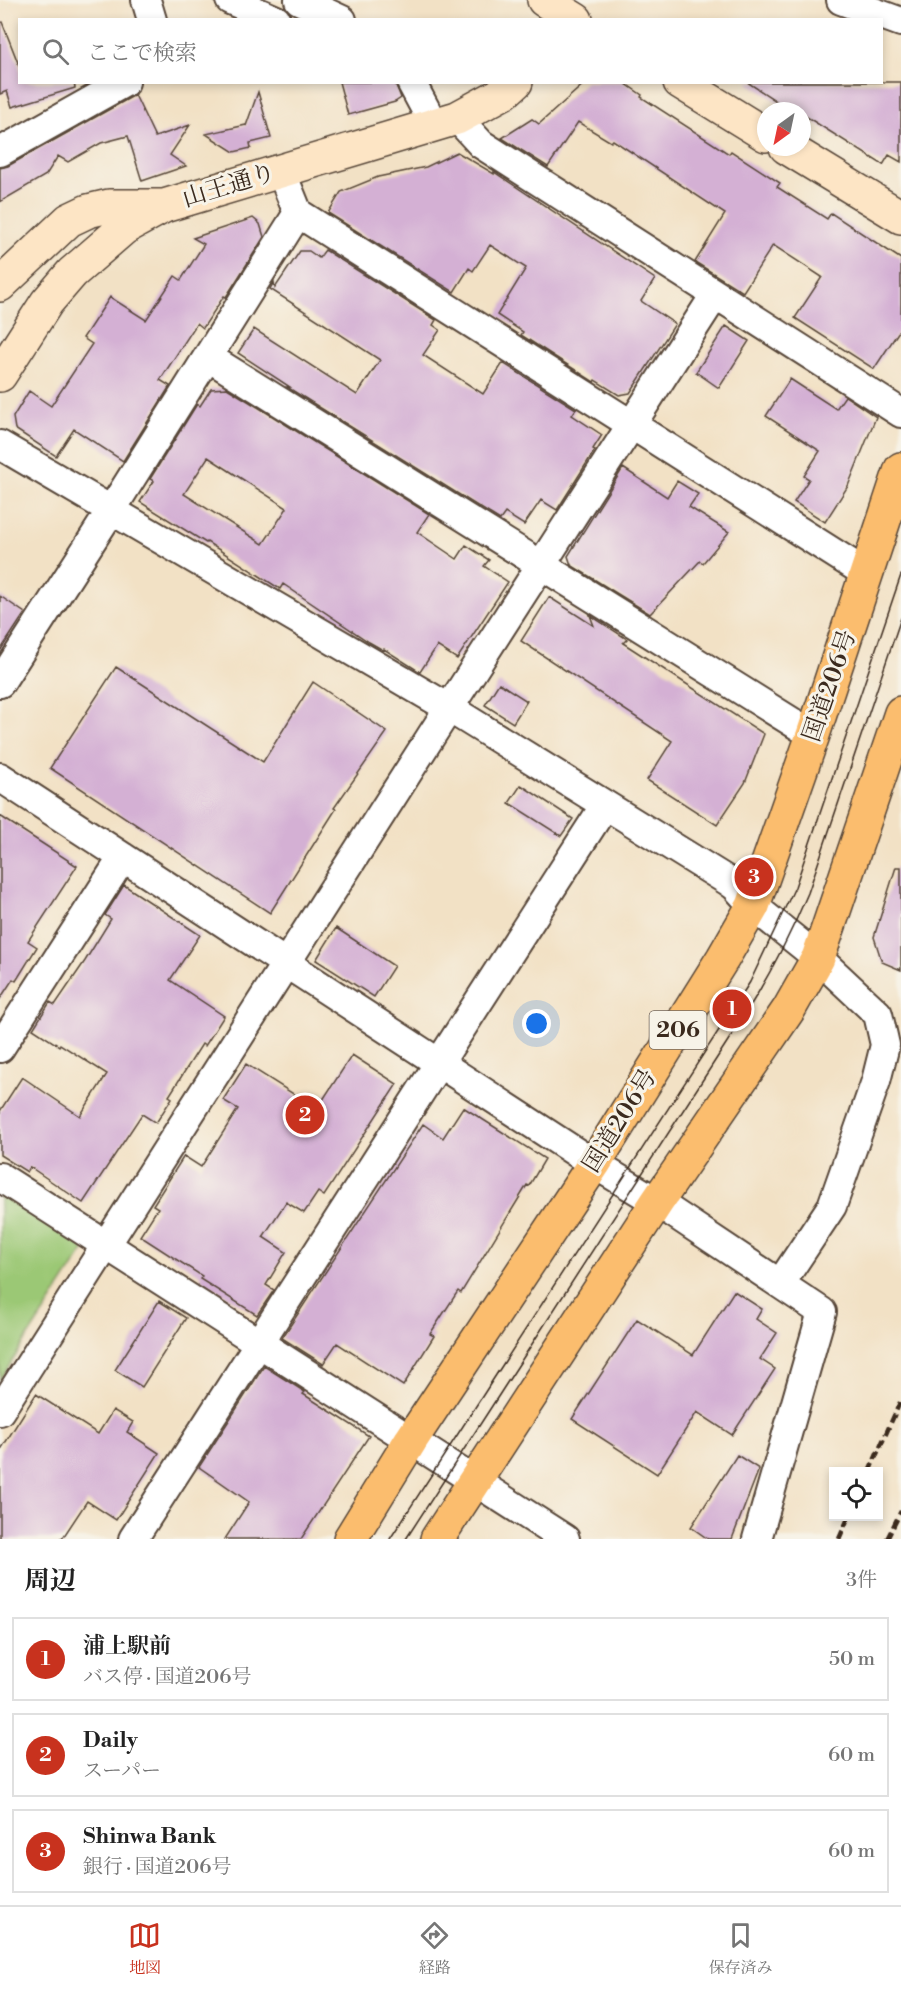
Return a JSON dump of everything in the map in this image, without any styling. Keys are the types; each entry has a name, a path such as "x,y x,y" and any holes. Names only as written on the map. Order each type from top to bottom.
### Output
{"highway":[{"name":"国道206号","path":"350,1539 411,1440 594,1164 753,906 813,735 901,469"},
{"path":"437,1539 657,1202 789,1009 818,958 901,713"}],"street":[{"path":"146,0 151,18"},
{"path":"230,0 272,18"},
{"path":"278,18 292,0"},
{"path":"299,0 338,18"},
{"path":"544,0 573,18"},
{"path":"584,18 595,0"},
{"path":"840,0 901,22"},
{"path":"0,152 121,84"},
{"path":"413,84 445,121 901,413"},
{"name":"山王通り","path":"0,375 47,302 72,273 124,228 164,206 445,121 505,93 514,84"},
{"path":"683,84 757,129"},
{"path":"801,156 901,217"},
{"path":"281,171 298,213 867,574"},
{"path":"0,285 69,220 88,211 109,206 164,206"},
{"path":"0,683 298,213"},
{"path":"0,1411 715,295"},
{"path":"208,357 813,735"},
{"path":"0,445 449,708 735,886 753,906 818,958 878,1014 885,1045 876,1081 832,1206 817,1225 780,1284"},
{"path":"0,777 594,1164 657,1202 822,1312 757,1539"},
{"path":"133,1539 605,805"},
{"path":"0,1048 123,857"},
{"path":"0,1177 566,1539"}],"green space":[{"path":"0,1195 85,1249 0,1380"}],"building":[{"path":"0,22 2,22 18,63 18,84 74,84 75,88 12,107 7,91 0,94"},
{"path":"901,82 901,162 889,155 883,165 811,120 811,102 778,102 750,84"},
{"path":"340,84 396,84 401,98 395,102 348,115"},
{"path":"584,84 626,84 642,95 641,97 729,154 731,151 780,183 777,187 827,219 831,213 901,259 901,328 874,369 795,318 822,277 773,245 743,292 695,262 725,214 613,140 611,142 578,122 548,167 502,138 532,119 539,124"},
{"path":"258,92 271,138 250,143 251,148 234,152 206,134 246,126"},
{"path":"135,95 155,137 190,125 170,155 186,166 142,181 128,136 101,143 68,162 58,156 46,175 0,202 0,168 8,166"},
{"path":"457,152 494,174 494,172 655,279 641,301 675,324 630,393 619,395 595,380 594,382 521,335 523,332 497,315 526,268 490,245 473,271 469,268 454,292 328,213 341,192 378,177 426,167"},
{"path":"253,218 260,224 264,237 226,297 224,296 203,328 197,323 160,380 170,386 123,461 74,429 56,456 15,429 13,417 29,391 51,406 92,344 83,338 110,297 146,320 175,276 181,280 204,244 193,238"},
{"path":"325,250 436,320 433,325 440,330 423,355 483,394 503,363 576,409 572,415 602,435 557,510 541,500 524,525 505,513 500,520 287,387 290,387 238,353 254,329 357,395 380,360 270,289 274,282 275,288 300,251 309,251 319,258"},
{"path":"726,326 749,341 719,388 696,372"},
{"path":"790,379 836,409 845,396 876,417 848,486 825,522 794,502 809,479 804,476 820,451 766,416"},
{"path":"227,388 429,514 417,532 457,559 466,545 489,560 484,566 508,582 457,659 437,646 420,672 369,642 283,584 280,589 140,502 154,481 150,479 197,404 200,406 211,389","holes":["208,457 287,508 263,544 184,494"]},
{"path":"623,468 667,497 677,481 698,494 689,507 729,532 703,563 700,561 650,614 571,565 568,556"},
{"path":"0,596 25,613 0,651"},
{"path":"549,597 594,626 590,615 627,639 623,643 764,734 745,783 717,825 647,780 672,741 521,641"},
{"path":"116,667 263,762 313,682 387,732 334,808 336,809 270,913 50,768"},
{"path":"499,683 527,701 513,723 485,705"},
{"path":"521,785 573,819 561,836 509,803"},
{"path":"0,816 77,866 28,941 37,947 16,981 13,979 0,999"},
{"path":"896,867 901,867 901,970 882,962 874,937"},
{"path":"124,885 200,935 170,980 224,1016 205,1046 202,1044 169,1096 172,1098 156,1123 142,1114 83,1203 30,1167 27,1172 0,1155 0,1111 22,1077 80,1116 107,1074 33,1029 50,1002 55,1005 85,961 111,919 105,915"},
{"path":"336,928 394,966 374,997 316,960"},
{"path":"352,1055 397,1084 324,1196 318,1192 304,1213 286,1202 263,1237 286,1252 266,1285 274,1290 257,1315 200,1279 202,1276 140,1236 158,1208 153,1205 184,1156 201,1167 238,1109 223,1100 246,1064 317,1109"},
{"path":"463,1107 545,1159 461,1293 458,1291 430,1334 434,1336 403,1386 337,1343 323,1364 282,1338 423,1124 443,1138"},
{"path":"734,1291 762,1309 756,1319 777,1333 760,1359 775,1369 732,1435 697,1412 657,1474 572,1419 637,1319 693,1355"},
{"path":"159,1301 186,1318 142,1387 115,1370"},
{"path":"264,1366 369,1436 301,1539 225,1539 249,1502 199,1467"},
{"path":"36,1394 98,1434 113,1410 133,1422 127,1432 159,1453 116,1520 87,1501 62,1539 0,1539 0,1451"},
{"path":"737,1455 759,1469 732,1539 708,1539 691,1527"}],"tram line":[{"path":"390,1539 750,982 795,887 901,575"},
{"path":"406,1539 744,1016 770,971 808,893 901,618"}],"railway":[{"path":"871,1467 901,1400"},
{"path":"887,1539 901,1511"},
{"path":"839,1539 847,1521"}],"place":[{"name":"Shinwa Bank","path":"754,877"},
{"name":"浦上駅前","path":"732,1009"},
{"name":"Daily","path":"305,1115"}]}
